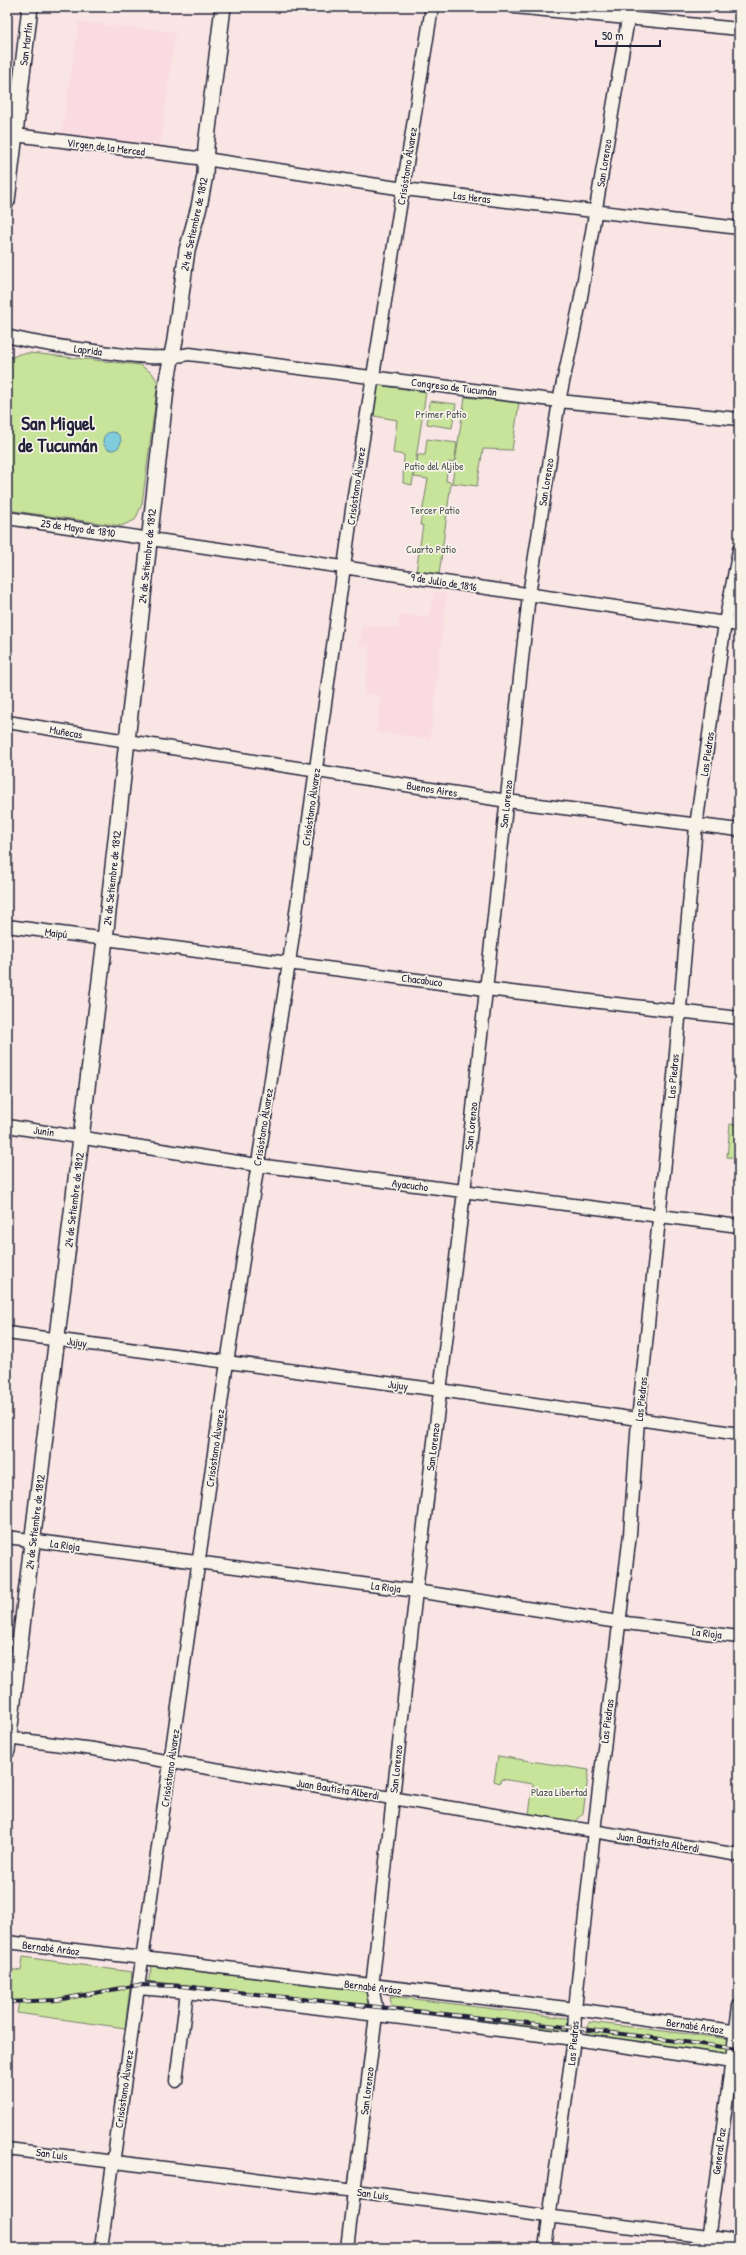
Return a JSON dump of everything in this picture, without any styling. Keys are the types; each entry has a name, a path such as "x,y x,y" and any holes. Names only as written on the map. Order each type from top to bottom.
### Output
{"main road":[{"name":"San Martín","path":"7,201 11,134 30,7"},
{"name":"24 de Setiembre de 1812","path":"8,1742 105,939 170,358 175,340 187,250 199,207 223,7"}],"street":[{"name":"Crisóstomo Álvarez","path":"101,2248 172,1761 227,1362 289,964 344,567 372,378 404,189 432,7"},
{"path":"514,7 739,30"},
{"name":"San Lorenzo","path":"347,2248 376,2015 372,1986 416,1590 464,1192 529,595 559,401 580,303 630,7"},
{"name":"Virgen de la Merced","path":"11,134 205,159"},
{"name":"Las Heras","path":"205,159 404,189 739,228"},
{"name":"Laprida","path":"7,336 31,343 170,358"},
{"name":"Congreso de Tucumán","path":"170,358 189,354 559,401 739,419"},
{"name":"25 de Mayo de 1810","path":"7,518 149,537"},
{"name":"9 de Julio de 1816","path":"149,537 529,595 739,625"},
{"name":"Las Piedras","path":"546,2248 574,2039 575,2009 594,1831 618,1622 630,1534 638,1420 660,1217 696,826 725,623 739,550"},
{"name":"Muñecas","path":"7,722 126,742"},
{"name":"Buenos Aires","path":"126,742 506,801 696,826 739,830"},
{"name":"Maipú","path":"7,926 105,939"},
{"name":"Chacabuco","path":"105,939 486,989 739,1018"},
{"name":"Junín","path":"7,1126 81,1136"},
{"name":"Ayacucho","path":"81,1136 257,1165 739,1226"},
{"name":"Jujuy","path":"7,1333 440,1390 739,1434"},
{"name":"La Rioja","path":"7,1537 416,1590 618,1622 739,1637"},
{"name":"Juan Bautista Alberdi","path":"8,1742 172,1761 739,1855"},
{"name":"Bernabé Aráoz","path":"7,1942 142,1960 575,2009 737,2032"},
{"path":"138,1988 187,1992 574,2039 735,2062"},
{"path":"176,2081 187,1992"},
{"name":"General Paz","path":"708,2243 735,2062 739,2006"},
{"name":"San Luis","path":"7,2149 355,2191 549,2217 708,2243 739,2241"}],"shaded area":[{"path":"79,22 175,32 160,151 61,136"},
{"path":"434,591 447,594 430,739 376,732 381,696 364,694 370,648 359,646 362,625 398,628 400,614 429,618"}],"green space":[{"path":"30,353 140,365 152,373 158,382 142,504 135,520 121,526 7,510 7,360 19,354"},
{"path":"377,385 426,392 412,485 403,483 404,455 393,453 397,420 374,416"},
{"path":"465,397 519,403 512,450 483,449 477,486 452,483"},
{"name":"Primer Patio","path":"430,401 456,404 452,428 427,424"},
{"path":"427,439 457,443 454,463 448,462 446,481 451,482 439,575 416,572 423,525 420,525 428,479 414,477 418,455 425,455"},
{"path":"730,1124 739,1125 739,1158 727,1157"},
{"name":"Plaza Libertad","path":"498,1756 589,1770 583,1813 576,1822 529,1815 533,1784 501,1779 500,1783 494,1781"},
{"path":"23,1957 132,1972 125,2028 17,2013 19,2001 7,1999 9,1969 21,1971"},
{"path":"152,1966 376,1992 380,2006 148,1982"},
{"path":"390,1996 574,2019 571,2034 392,2012"},
{"path":"589,2022 730,2039 729,2055 587,2037"}],"water":[{"path":"112,432 118,435 121,441 118,447 112,450 106,447 103,441 106,435"}],"railway":[{"path":"7,2002 57,2000 138,1985 180,1986 575,2028 739,2049"}],"district":[{"name":"San Miguel de Tucumán","path":"58,434"}],"park label":[{"name":"Patio del Aljibe","path":"434,466"},
{"name":"Tercer Patio","path":"435,510"},
{"name":"Cuarto Patio","path":"431,549"}]}
